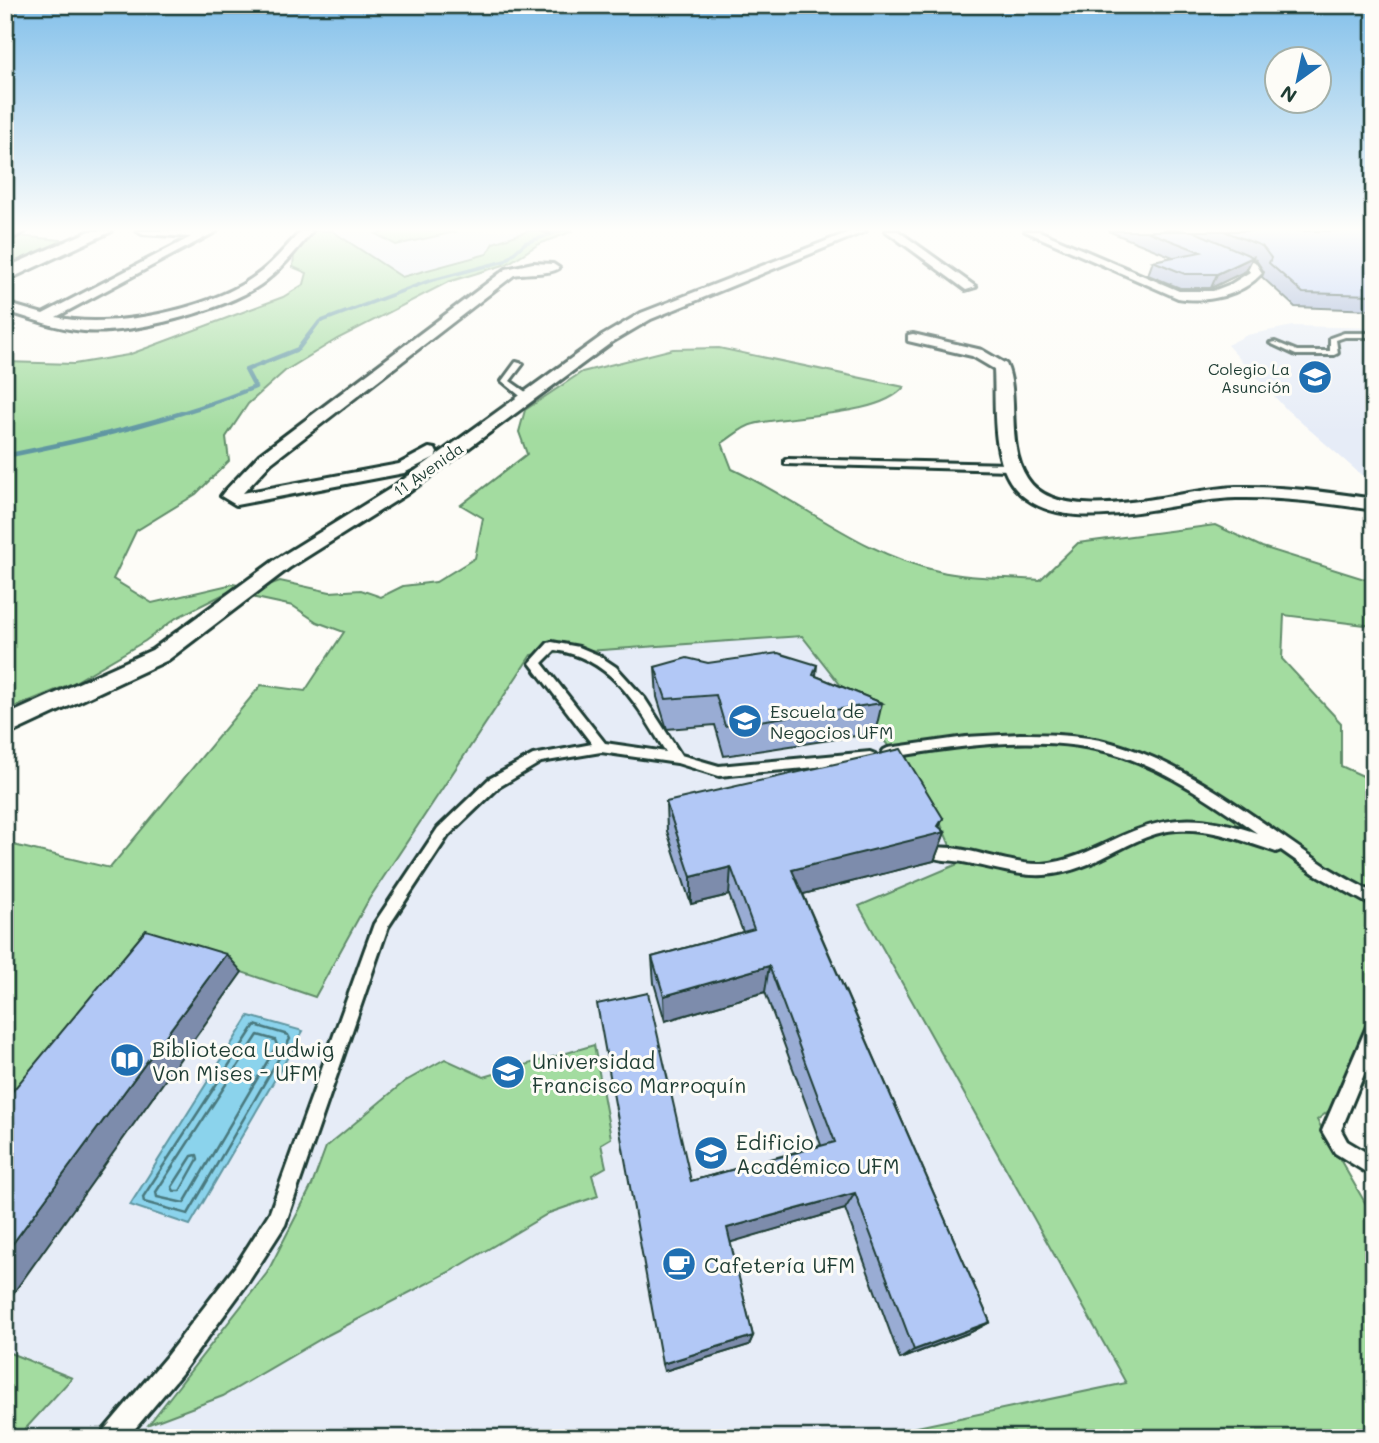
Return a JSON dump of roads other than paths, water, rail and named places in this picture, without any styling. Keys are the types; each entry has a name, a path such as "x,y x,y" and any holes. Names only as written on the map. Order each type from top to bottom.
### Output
{"street":[{"path":"46,317 82,298"},
{"path":"5,307 85,327 107,328 213,298"},
{"path":"475,298 265,459 230,496 236,500 404,468 462,431 487,428"},
{"name":"11 Avenida","path":"5,727 160,655 282,564 399,491 607,339 646,316 691,298"},
{"path":"913,338 977,353 1001,367 1011,467 1022,485 1040,497 1089,512 1113,512 1219,493 1321,496 1374,505"}],"lane":[{"path":"1273,344 1296,353 1334,353 1332,339 1344,335 1374,335"},
{"path":"519,363 506,381 527,397"},
{"path":"788,462 1011,467"},
{"path":"601,747 536,663 552,646 575,647 607,664 636,695 677,758"},
{"path":"112,1438 173,1366 242,1274 278,1218 382,924 443,832 494,783 538,758 601,747 677,758 719,771 856,759 929,746 1034,738 1100,746 1163,769 1325,873"},
{"path":"936,853 1041,870 1079,862 1148,830 1198,826 1260,839 1374,901"},
{"path":"1374,1030 1331,1131 1341,1147 1374,1168"}],"water":[{"path":"249,1016 303,1031 190,1225 130,1205"}],"waterway":[{"path":"310,334 319,322 382,298"},
{"path":"5,456 132,428 255,387 246,370 298,349 311,332"}],"place":[{"name":"Colegio La Asunción","path":"1315,377"},
{"name":"Escuela de Negocios UFM","path":"745,721"},
{"name":"Biblioteca Ludwig Von Mises - UFM","path":"127,1060"},
{"name":"Universidad Francisco Marroquín","path":"508,1072"},
{"name":"Edificio Académico UFM","path":"711,1153"},
{"name":"Cafetería UFM","path":"679,1264"}]}
